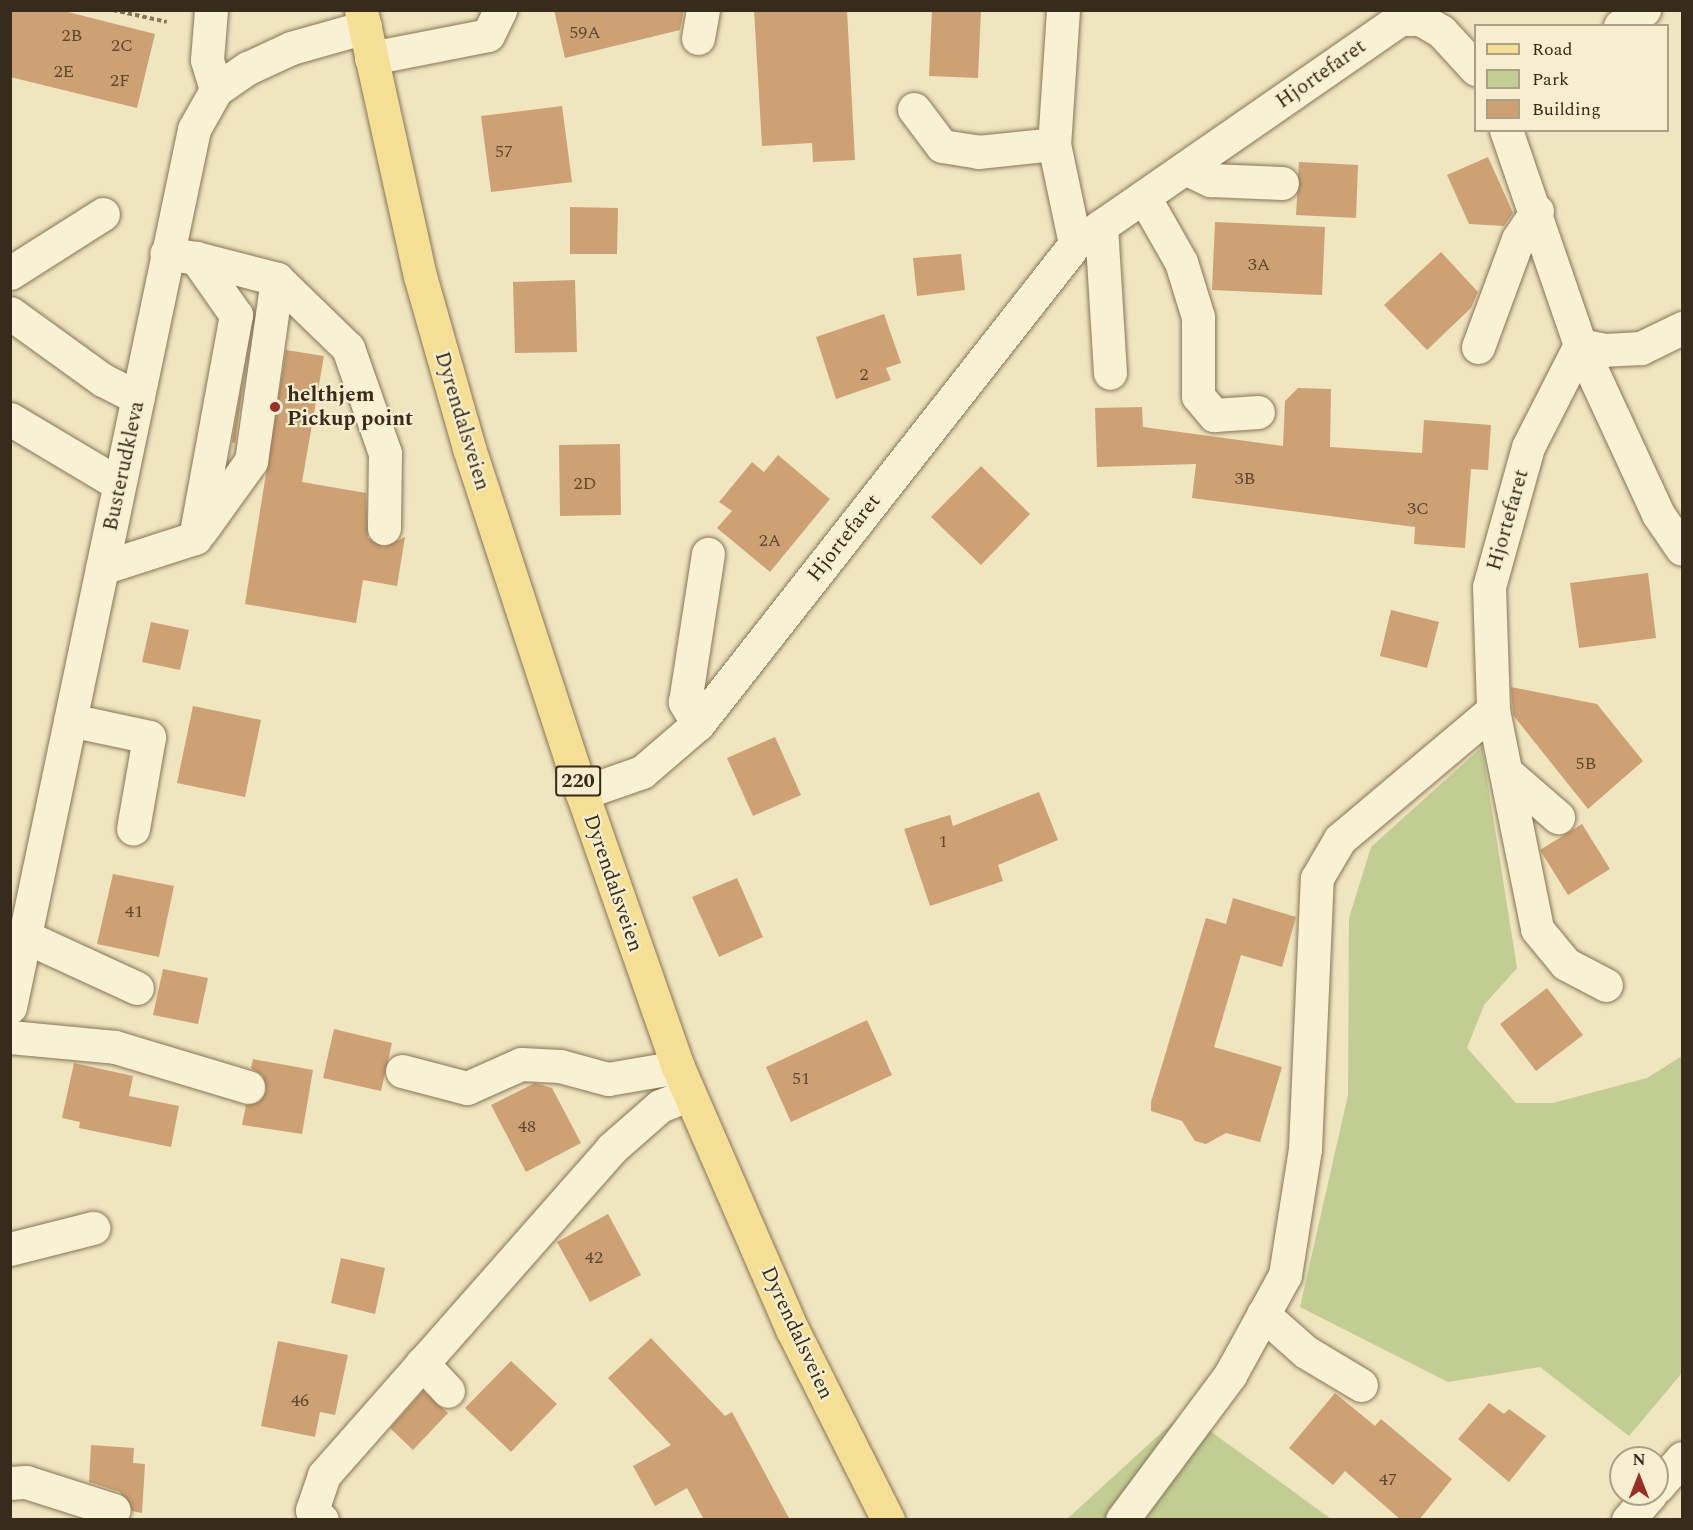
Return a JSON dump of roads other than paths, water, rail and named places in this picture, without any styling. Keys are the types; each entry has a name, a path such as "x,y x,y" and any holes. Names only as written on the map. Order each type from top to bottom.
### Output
{"main road":[{"name":"Dyrendalsveien","path":"363,19 420,276 582,793 684,1081 792,1329 888,1520"}],"street":[{"path":"211,10 207,60 216,90 291,48 363,19"},
{"path":"371,58 488,35 500,10"},
{"path":"1063,10 1054,144 1075,244"},
{"path":"1623,24 1644,10"},
{"name":"Hjortefaret","path":"582,793 642,772 698,724 1075,244 1400,19 1420,19 1441,31 1474,67"},
{"name":"Busterudkleva","path":"10,1007 138,398 181,255 194,129 216,90"},
{"path":"914,109 942,146 978,152 1054,144"},
{"path":"1507,132 1537,212 1580,345 1658,514 1683,549"},
{"path":"1185,168 1210,180 1282,183"},
{"path":"1144,197 1181,262 1198,317 1198,396 1214,415 1258,412"},
{"path":"1478,347 1518,239 1537,212"},
{"path":"10,273 103,214"},
{"path":"1101,226 1110,373"},
{"path":"181,255 278,279 348,348 385,453 384,528"},
{"path":"181,255 236,315 195,538"},
{"path":"102,568 195,538 251,461 278,279"},
{"path":"10,313 103,380 138,398"},
{"path":"1580,345 1605,350 1641,348 1683,328"},
{"name":"Hjortefaret","path":"1580,345 1528,447 1488,587 1493,710 1537,930 1566,964 1606,985"},
{"path":"10,419 119,484"},
{"path":"698,724 685,702 708,554"},
{"path":"1122,1520 1230,1375 1285,1275 1305,1149 1317,879 1340,839 1493,710"},
{"path":"70,720 149,737 132,829"},
{"path":"1506,772 1558,817"},
{"path":"26,937 137,988"},
{"path":"10,1037 115,1047 248,1087"},
{"path":"402,1071 467,1088 521,1064 560,1066 608,1078 684,1081"},
{"path":"322,1520 312,1510 324,1475 611,1149 660,1106 684,1081"},
{"path":"10,1249 93,1228"},
{"path":"1263,1314 1306,1352 1361,1384"},
{"path":"422,1363 448,1391"},
{"path":"1669,1474 1683,1458"},
{"path":"10,1482 26,1482 114,1510"},
{"path":"1628,1520 1640,1506"}],"place":[{"name":"helthjem Pickup point","path":"275,407"}]}
